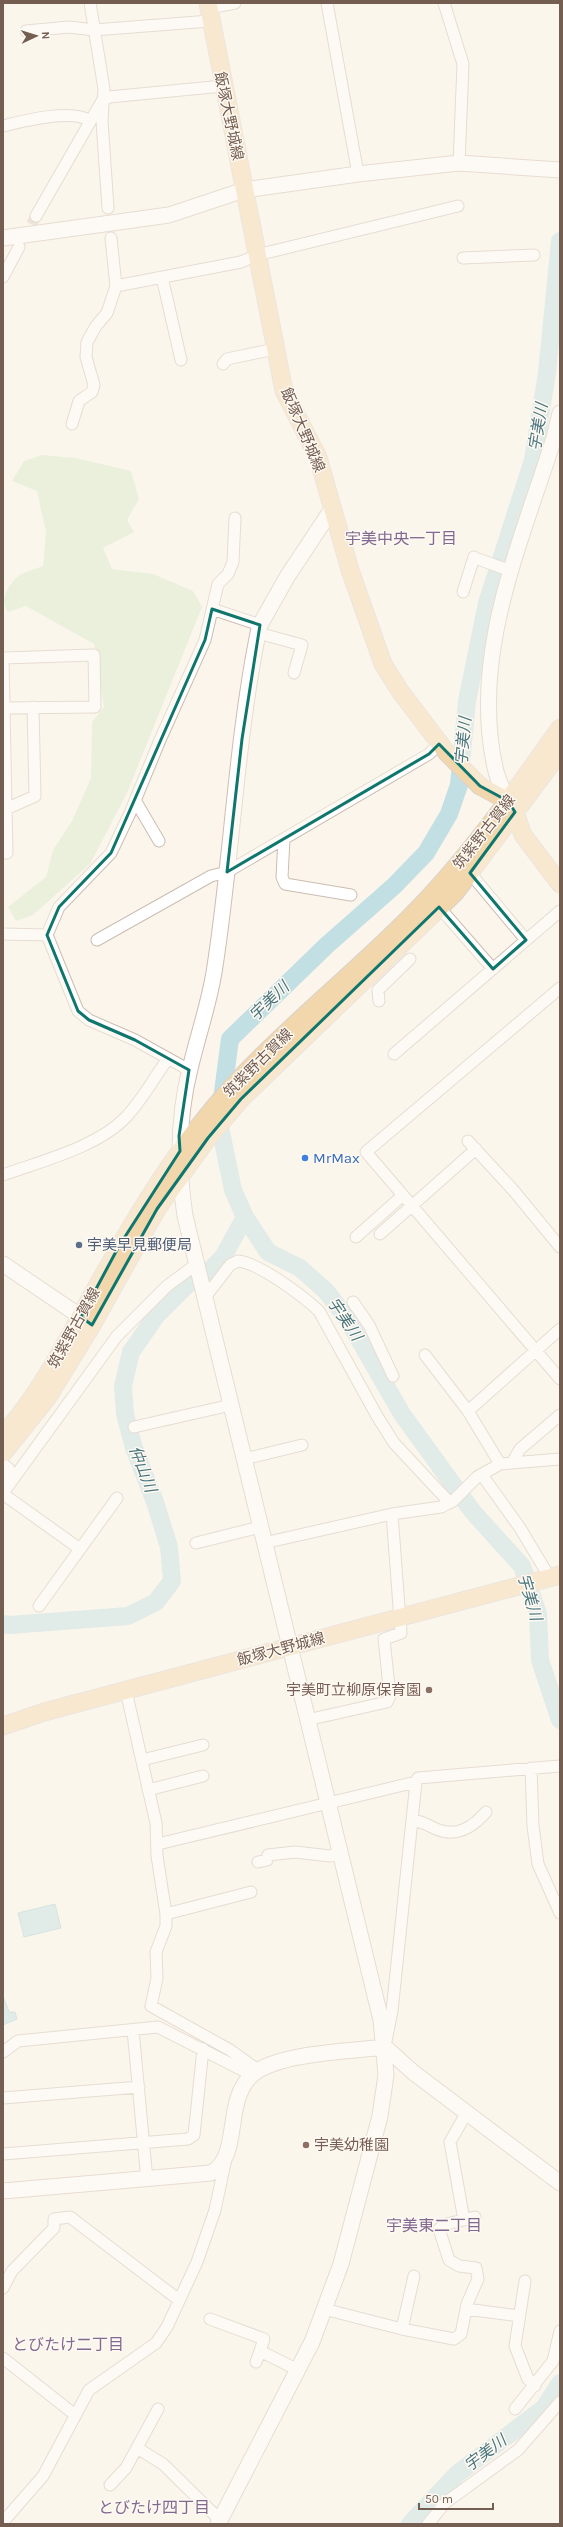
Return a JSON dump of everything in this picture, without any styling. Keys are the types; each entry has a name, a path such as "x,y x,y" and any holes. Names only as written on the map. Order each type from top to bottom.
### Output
{"main road":[{"name":"飯塚大野城線","path":"209,11 284,391 318,457 354,584 383,664 400,691 443,749 480,786 511,807"},
{"name":"筑紫野古賀線","path":"3,1435 31,1401 87,1321 182,1171 241,1099 403,957 439,907 455,893 470,873 560,728"},
{"name":"筑紫野古賀線","path":"3,1453 48,1397 87,1321 119,1246 157,1183 204,1119 242,1077 439,888 560,752"},
{"path":"511,807 523,835 557,875"},
{"name":"飯塚大野城線","path":"3,1726 44,1712 510,1587 550,1578"}],"street":[{"path":"90,3 94,30 98,40 104,89 102,101 108,208"},
{"path":"26,30 69,27 94,30 209,11 235,3"},
{"path":"327,3 358,174"},
{"path":"444,3 462,64 458,164"},
{"path":"36,216 102,101 109,98 223,86"},
{"path":"3,126 33,119 76,116 84,116 90,120"},
{"path":"3,238 169,215 244,190 358,174 458,164 558,169"},
{"path":"116,286 241,262 257,255 458,206"},
{"path":"72,424 80,401 92,392 94,385 86,357 87,342 107,312 116,286 111,238"},
{"path":"3,277 19,247"},
{"path":"463,258 534,255"},
{"path":"162,277 181,360"},
{"path":"223,364 227,359 276,349"},
{"path":"511,807 495,769 490,744 488,695 491,655 509,570 554,438 560,413"},
{"path":"137,2448 163,2464 219,2522 298,2370 341,2264 380,2116 386,2075 385,2047 381,2020 288,1646 198,1262 185,1216 181,1190 182,1171 179,1136 189,1070 208,1009 227,872 242,739 259,629 287,577 332,509"},
{"path":"189,1070 167,1060 135,1040 89,1020 78,1012 47,935 59,907 111,853 135,800 205,640 218,584 228,574 233,562 235,518"},
{"path":"463,592 476,558 509,570"},
{"path":"212,609 259,629 302,644 294,673"},
{"path":"3,853 7,853 6,809 3,658 94,655 95,707 4,708"},
{"path":"6,809 34,796 33,707"},
{"path":"98,940 211,876 227,872 429,754 443,749"},
{"path":"135,800 159,841"},
{"path":"284,839 282,877 285,884 351,894"},
{"path":"470,873 526,940"},
{"path":"439,907 493,969"},
{"path":"394,1054 560,910"},
{"path":"3,934 47,935"},
{"path":"379,1001 378,990 403,957"},
{"path":"560,988 366,1152 402,1196 560,1379"},
{"path":"3,1175 84,1145 112,1130 127,1116 167,1060"},
{"path":"468,1141 514,1191 560,1247"},
{"path":"380,1234 476,1149"},
{"path":"356,1237 402,1196"},
{"path":"80,1550 3,1494 117,1336 167,1286 198,1262"},
{"path":"205,1294 234,1262 243,1262 286,1285 306,1298 319,1311 340,1342 376,1416 394,1443 451,1502"},
{"path":"3,1264 87,1321"},
{"path":"353,1302 370,1325 393,1376"},
{"path":"468,1411 560,1329"},
{"path":"425,1355 468,1411 500,1464"},
{"path":"134,1427 231,1405"},
{"path":"512,1463 520,1449 560,1415"},
{"path":"244,1459 302,1445"},
{"path":"264,1543 392,1514 441,1507 451,1502 480,1476 500,1464 560,1459"},
{"path":"3,1464 9,1470 3,1477"},
{"path":"480,1476 520,1528 550,1578"},
{"path":"39,1606 117,1498"},
{"path":"307,1720 387,1702 390,1696 384,1639 401,1633 401,1616 392,1514"},
{"path":"196,1543 260,1527"},
{"path":"126,1691 142,1760 158,1844 157,1856 166,1914 166,1926 156,1952 157,1978 151,2006 230,2050 256,2073"},
{"path":"142,1760 203,1745"},
{"path":"385,2047 392,2011 416,1782 418,1778 560,1766"},
{"path":"531,1768 533,1826 538,1864 560,1913"},
{"path":"148,1790 203,1776"},
{"path":"158,1844 416,1782"},
{"path":"412,1820 438,1830 459,1832 476,1823 486,1812"},
{"path":"258,1862 267,1860 268,1855 295,1852 330,1856 340,1854"},
{"path":"166,1914 250,1892"},
{"path":"3,2052 18,2041 158,2027 256,2073"},
{"path":"133,2030 147,2180"},
{"path":"3,2522 42,2476 88,2390 156,2343 167,2327 197,2262 215,2210 237,2099 256,2073 276,2062 385,2047 414,2073 560,2183"},
{"path":"3,2154 188,2139 194,2136 203,2048"},
{"path":"3,2098 139,2087"},
{"path":"324,2309 402,2330 454,2340 461,2334 466,2308 478,2279 476,2268 459,2266 449,2260 439,2229 447,2224 470,2218 450,2142 467,2112"},
{"path":"3,2191 147,2180 211,2173 224,2163"},
{"path":"3,2288 12,2271 54,2228 54,2219 70,2217 179,2300"},
{"path":"402,2330 414,2276"},
{"path":"525,2281 515,2346 528,2379 535,2386"},
{"path":"466,2308 519,2316"},
{"path":"210,2319 264,2339 256,2362"},
{"path":"515,2409 535,2386 553,2361 560,2331"},
{"path":"260,2351 298,2370"},
{"path":"3,2358 74,2414"},
{"path":"428,2524 446,2503 518,2450 560,2402"},
{"path":"110,2485 126,2468 158,2409"}],"highlighted area":[{"path":"212,609 260,625 242,739 227,872 429,754 439,744 480,786 508,801 515,812 470,873 526,940 493,969 439,907 241,1099 208,1138 157,1209 92,1325 81,1317 119,1246 180,1151 179,1136 189,1070 135,1040 89,1020 78,1011 47,935 59,907 111,853 205,640"}],"green space":[{"path":"42,455 76,458 131,471 139,499 127,520 134,532 103,548 112,569 153,574 193,591 202,607 127,793 90,864 33,915 16,921 8,907 46,877 53,850 72,821 91,778 92,722 104,707 94,644 26,606 8,612 4,604 5,595 17,577 43,566 46,532 37,491 12,481 24,461"}],"water":[{"path":"55,1904 61,1928 24,1937 18,1913"},
{"path":"3,1996 9,2012 15,2012 17,2019 3,2025"}],"waterway":[{"name":"宇美川","path":"560,241 547,373 533,460 487,603 467,701 459,785 449,814 426,853 394,886 327,945 230,1039 219,1122 233,1190 245,1217 268,1252 300,1268 326,1291 348,1320 402,1414 473,1512 522,1566 538,1614 540,1660 560,1720"},
{"name":"仲山川","path":"3,1624 10,1625 128,1616 156,1602 172,1581 169,1547 155,1502 134,1448 125,1414 123,1386 131,1352 156,1316 187,1285 210,1270 223,1257 245,1217"},
{"name":"宇美川","path":"410,2524 457,2474 544,2408 560,2383"}],"tunnel":[{"path":"24,239 36,216"}],"place":[{"name":"MrMax","path":"305,1158"},
{"name":"宇美早見郵便局","path":"79,1245"},
{"name":"宇美町立柳原保育園","path":"429,1690"},
{"name":"宇美幼稚園","path":"306,2145"}],"district":[{"name":"宇美中央一丁目","path":"401,538"},
{"name":"宇美東二丁目","path":"434,2225"},
{"name":"とびたけ二丁目","path":"68,2344"},
{"name":"とびたけ四丁目","path":"154,2507"}]}
